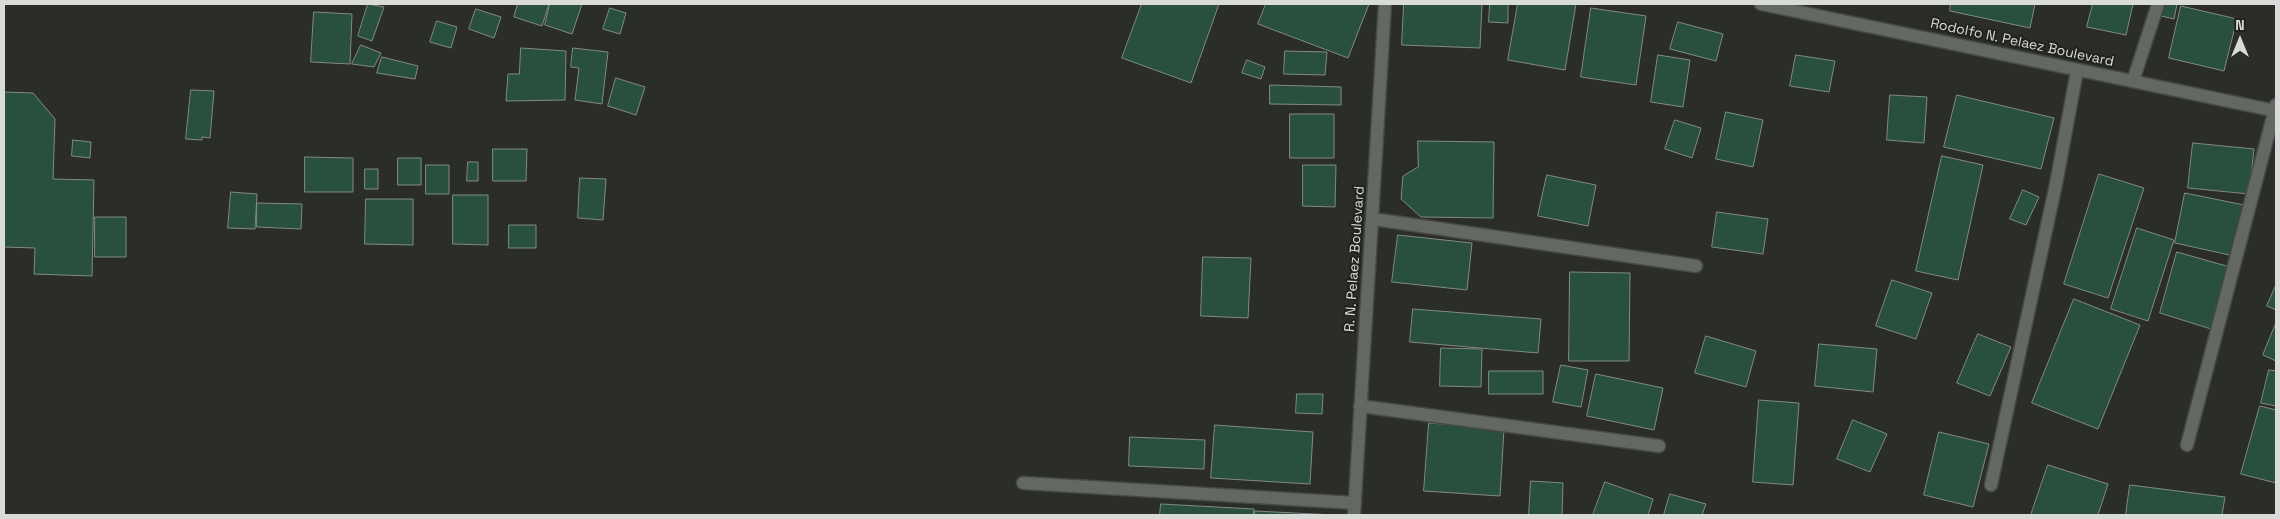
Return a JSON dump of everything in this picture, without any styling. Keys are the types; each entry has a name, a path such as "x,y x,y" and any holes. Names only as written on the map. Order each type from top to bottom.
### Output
{"street":[{"name":"R. N. Pelaez Boulevard","path":"1354,509 1385,4"},
{"name":"Rodolfo N. Pelaez Boulevard","path":"1761,4 2077,71 2276,109"},
{"path":"2133,81 2158,4"},
{"path":"1991,485 2056,184 2077,71"},
{"path":"2187,445 2276,109"},
{"path":"1373,219 1696,266"},
{"path":"1360,406 1659,446"},
{"path":"1023,483 1354,509"}],"building":[{"path":"368,4 384,7 372,41 358,36"},
{"path":"518,4 549,4 542,26 514,17"},
{"path":"550,4 582,4 572,34 545,25"},
{"path":"1142,4 1219,4 1191,83 1122,58"},
{"path":"1266,4 1369,4 1348,58 1258,24"},
{"path":"1404,4 1482,4 1480,48 1402,45"},
{"path":"1490,4 1508,4 1508,23 1489,22"},
{"path":"1518,4 1576,4 1565,70 1508,60"},
{"path":"1951,4 2035,4 2030,28 1950,11"},
{"path":"2093,4 2133,4 2126,35 2087,27"},
{"path":"2164,4 2177,4 2174,19 2161,16"},
{"path":"2181,6 2237,19 2224,71 2169,58"},
{"path":"610,8 626,13 620,34 603,29"},
{"path":"1591,8 1646,16 1636,85 1581,77"},
{"path":"476,9 501,17 494,38 469,29"},
{"path":"314,12 352,14 350,64 311,62"},
{"path":"437,21 457,27 451,48 430,42"},
{"path":"1678,22 1723,34 1716,61 1670,49"},
{"path":"361,45 381,53 374,67 352,64"},
{"path":"521,48 566,51 565,100 506,101 508,74 519,74"},
{"path":"573,48 608,52 602,104 575,100 579,68 571,67"},
{"path":"1285,51 1327,52 1325,75 1284,74"},
{"path":"1658,55 1690,60 1683,107 1651,102"},
{"path":"1796,55 1835,61 1829,92 1790,86"},
{"path":"382,57 418,66 415,79 377,73"},
{"path":"1247,60 1265,67 1261,79 1242,73"},
{"path":"616,78 645,87 636,115 608,106"},
{"path":"1270,85 1341,87 1341,105 1270,104"},
{"path":"191,90 214,91 210,138 202,137 202,140 186,139"},
{"path":"4,92 33,93 55,119 53,179 94,180 92,276 34,274 35,248 4,247"},
{"path":"1890,95 1927,97 1924,143 1887,140"},
{"path":"1957,95 2054,118 2041,169 1944,147"},
{"path":"1726,112 1763,120 1753,167 1716,159"},
{"path":"1290,114 1334,114 1334,158 1290,158"},
{"path":"1675,120 1701,128 1692,158 1665,149"},
{"path":"73,140 91,142 90,158 72,156"},
{"path":"1418,141 1494,142 1493,218 1421,217 1401,199 1403,176 1418,167"},
{"path":"2193,143 2254,149 2249,194 2188,188"},
{"path":"493,149 527,149 526,181 493,181"},
{"path":"1942,156 1983,165 1958,280 1916,271"},
{"path":"305,157 353,158 353,192 305,192"},
{"path":"398,158 421,158 421,185 398,185"},
{"path":"468,162 478,162 478,181 467,181"},
{"path":"426,165 449,165 449,194 426,194"},
{"path":"1303,165 1336,165 1335,207 1303,206"},
{"path":"365,169 378,169 378,189 365,189"},
{"path":"2099,174 2144,188 2108,298 2064,284"},
{"path":"1547,175 1596,185 1588,226 1538,216"},
{"path":"580,178 606,179 603,220 578,218"},
{"path":"2023,190 2039,197 2026,225 2010,219"},
{"path":"231,192 257,194 255,229 228,228"},
{"path":"2185,193 2244,205 2234,256 2175,243"},
{"path":"453,195 488,195 488,245 453,244"},
{"path":"366,199 413,199 413,245 365,244"},
{"path":"257,203 302,204 301,229 257,227"},
{"path":"1717,212 1768,219 1763,254 1712,247"},
{"path":"95,217 126,217 126,257 95,257"},
{"path":"509,225 536,225 536,248 509,248"},
{"path":"2137,228 2174,240 2148,321 2111,309"},
{"path":"1398,235 1472,243 1467,290 1392,282"},
{"path":"2177,252 2230,267 2211,329 2160,313"},
{"path":"1203,257 1251,258 1248,318 1201,316"},
{"path":"1570,272 1630,273 1629,361 1569,361"},
{"path":"1892,280 1932,293 1916,339 1876,326"},
{"path":"2276,285 2276,310 2267,306"},
{"path":"2074,299 2140,325 2098,429 2032,403"},
{"path":"1413,309 1541,319 1538,353 1410,342"},
{"path":"2276,323 2276,361 2263,355"},
{"path":"1978,334 2011,347 1990,396 1957,383"},
{"path":"1706,336 1756,351 1746,387 1695,373"},
{"path":"1819,344 1877,349 1873,392 1815,386"},
{"path":"1441,348 1482,349 1481,387 1440,386"},
{"path":"1561,365 1588,370 1581,407 1553,402"},
{"path":"2269,370 2276,371 2276,406 2261,403"},
{"path":"1489,371 1543,371 1543,394 1489,394"},
{"path":"1596,374 1663,388 1654,430 1587,416"},
{"path":"1297,394 1323,394 1322,414 1296,413"},
{"path":"1759,400 1799,403 1793,485 1753,482"},
{"path":"2260,406 2276,410 2276,483 2241,474"},
{"path":"1853,420 1887,434 1870,472 1837,459"},
{"path":"1429,423 1504,429 1500,496 1424,491"},
{"path":"1215,425 1313,432 1310,484 1211,478"},
{"path":"1939,432 1989,444 1973,507 1924,495"},
{"path":"1130,437 1205,440 1204,469 1129,466"},
{"path":"2048,465 2108,484 2098,515 2031,515"},
{"path":"1531,481 1563,483 1562,515 1529,515"},
{"path":"1605,482 1653,499 1648,515 1593,515"},
{"path":"2130,485 2225,497 2222,515 2126,515"},
{"path":"1670,494 1706,504 1702,515 1664,515"},
{"path":"1161,504 1254,509 1253,515 1160,515"},
{"path":"1255,511 1335,515 1255,515"}]}
